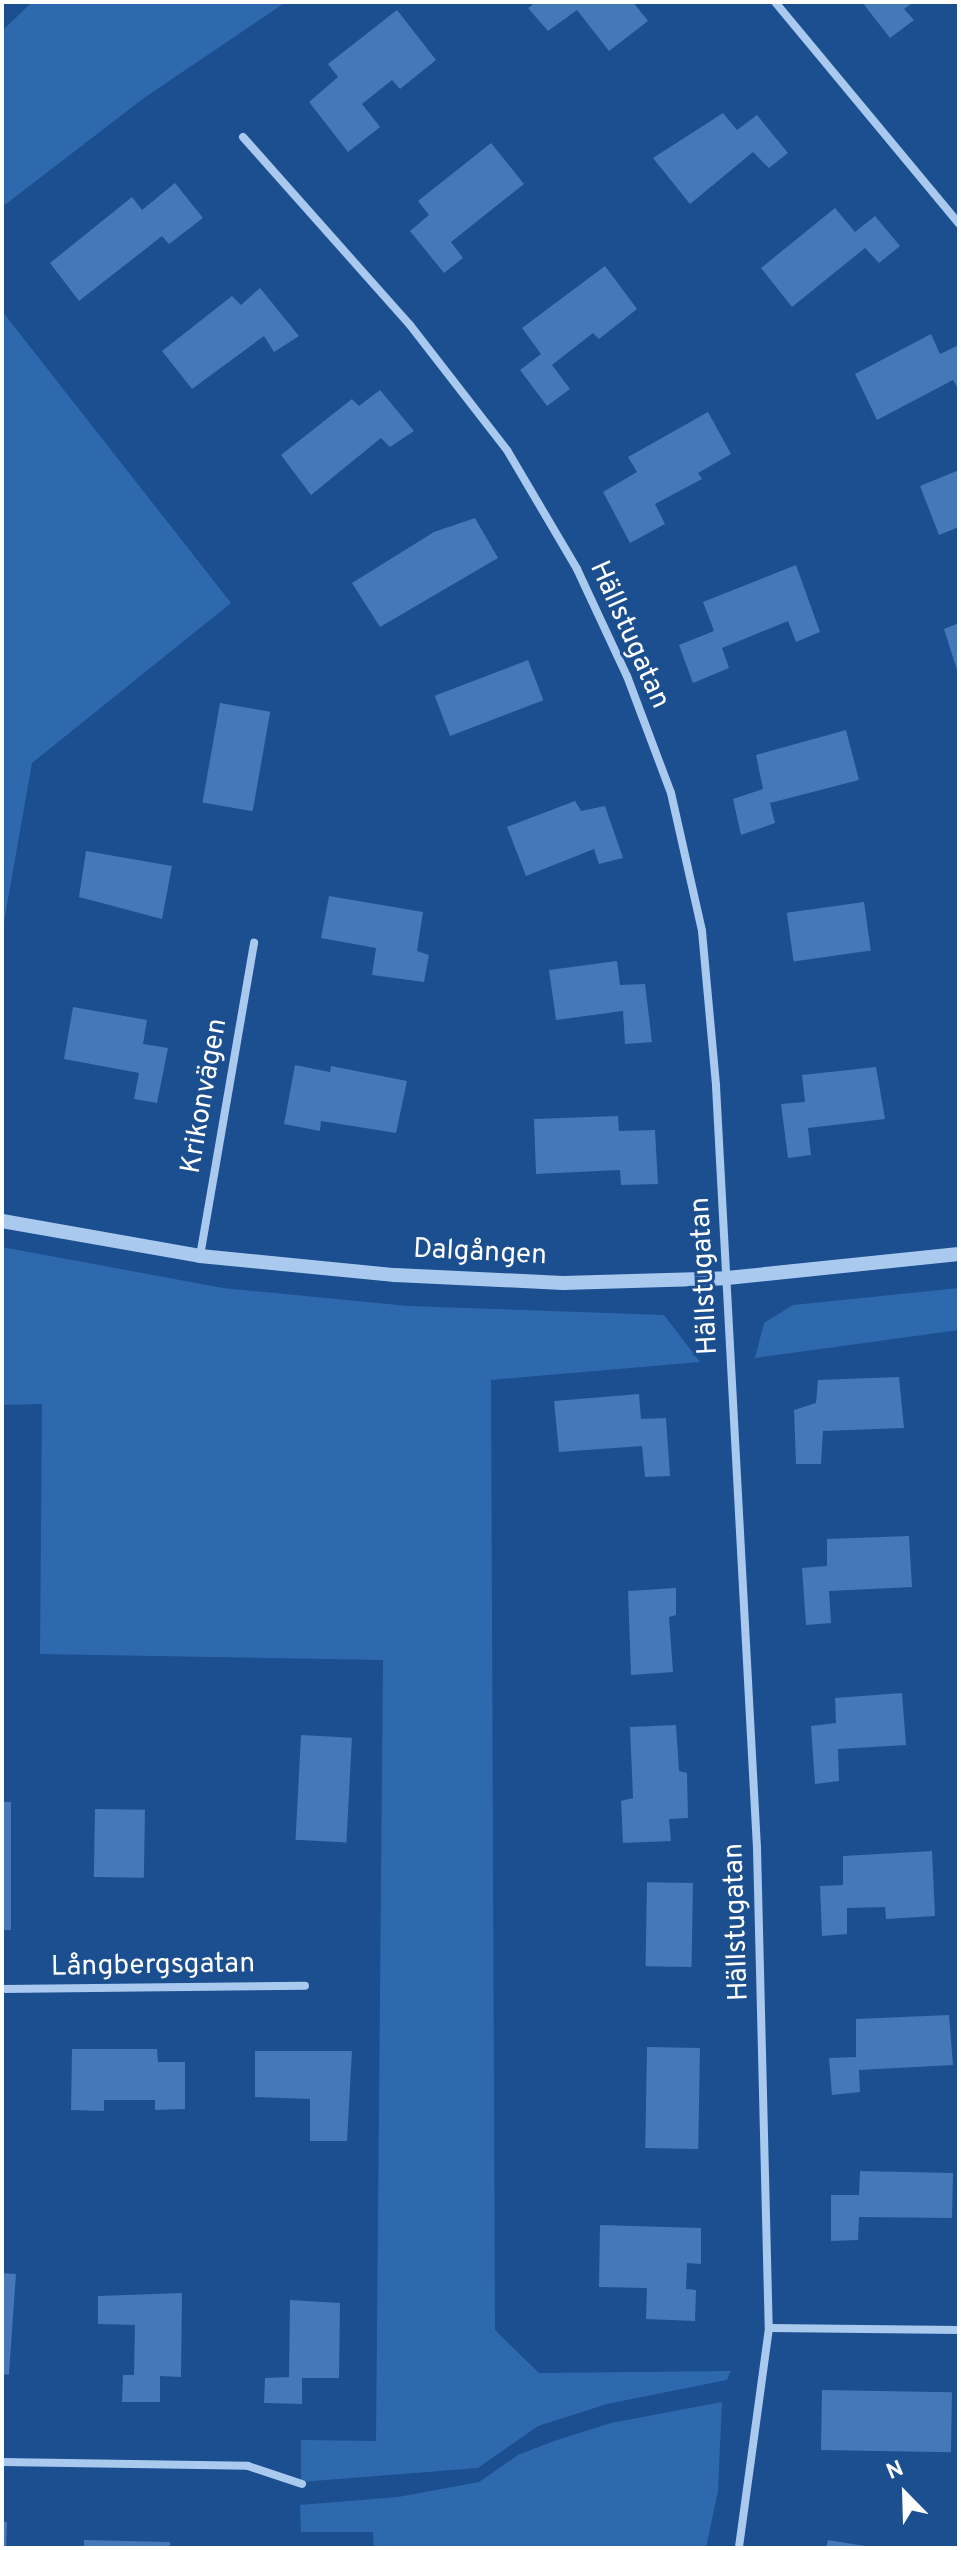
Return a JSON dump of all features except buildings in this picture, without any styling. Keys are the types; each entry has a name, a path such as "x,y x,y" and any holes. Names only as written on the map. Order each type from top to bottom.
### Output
{"street":[{"path":"775,2 959,224"},
{"name":"Hällstugatan","path":"243,137 410,325 507,450 577,569 627,676 671,793 702,931 727,1278 757,1848 769,2328 739,2548"},
{"name":"Krikonvägen","path":"200,1256 254,943"},
{"name":"Dalgången","path":"2,1221 200,1256 395,1275 563,1283 727,1278 959,1254"},
{"name":"Långbergsgatan","path":"2,1989 305,1986"},
{"path":"769,2328 959,2330"},
{"path":"2,2462 248,2466 302,2484"}],"shaded area":[{"path":"32,2 286,2 144,98 2,207 2,31"},
{"path":"2,311 231,603 32,763 2,933"},
{"path":"2,1247 223,1288 408,1306 664,1315 700,1362 491,1380 495,2330 539,2373 731,2371 727,2380 607,2404 538,2426 478,2468 301,2482 301,2440 376,2441 383,1660 40,1654 42,1404 2,1405"},
{"path":"959,1288 959,1330 755,1358 764,1323 793,1305"},
{"path":"722,2402 718,2491 706,2548 374,2548 373,2532 301,2532 300,2505 398,2497 479,2482 518,2455 554,2441 611,2423"}]}
